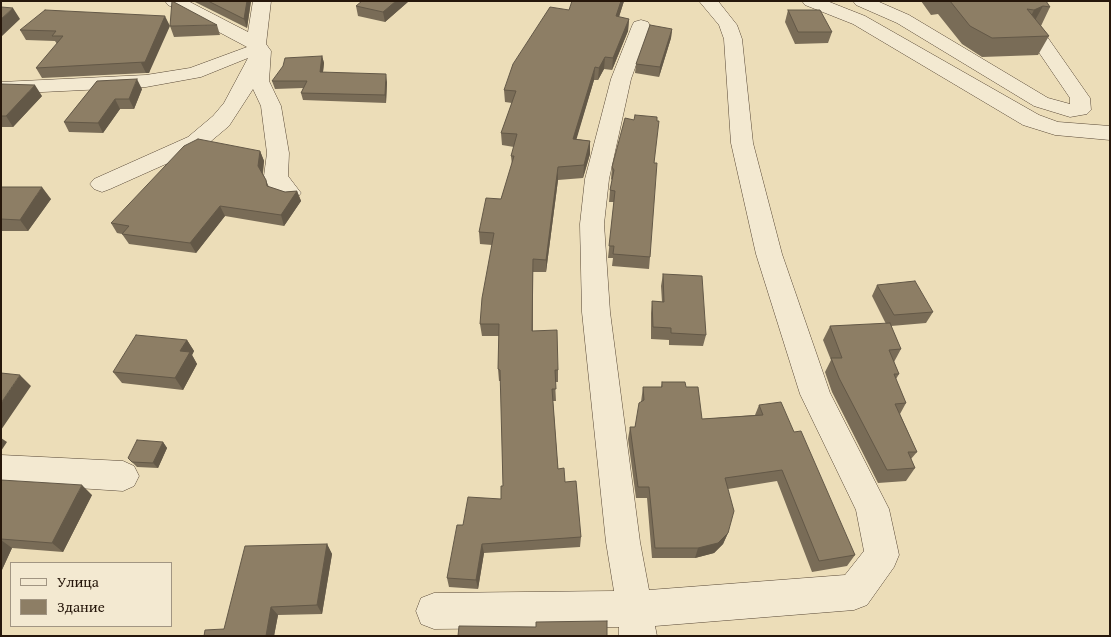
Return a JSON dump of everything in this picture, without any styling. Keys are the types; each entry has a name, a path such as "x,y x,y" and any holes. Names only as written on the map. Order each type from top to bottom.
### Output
{"street":[{"path":"174,1 259,48"},
{"path":"262,1 259,81 271,106 278,153 276,176 280,186 288,193"},
{"path":"434,611 641,627 666,616 686,604 854,592 882,555 872,510 816,394 769,254 742,143 732,39 728,25 708,1"},
{"path":"811,1 859,20 1031,120 1055,128 1110,133"},
{"path":"862,1 900,10 1029,95 1070,111 1080,110 1080,98 1034,32"},
{"path":"641,26 621,79 597,179 592,224 596,312 623,542 641,627"},
{"path":"1,88 146,81 194,74 259,48"},
{"path":"102,184 196,142 220,121 233,105 254,69 259,48"},
{"path":"1012,63 1029,79 1029,95"},
{"path":"1,469 123,476"}],"building":[{"path":"172,1 217,25 170,26"},
{"path":"208,1 247,1 244,19"},
{"path":"362,1 396,1 383,12 356,6"},
{"path":"572,1 621,1 616,16 629,19 613,58 605,57 599,68 595,67 573,139 590,141 584,165 558,167 546,260 533,259 532,331 557,330 558,370 555,370 556,389 552,389 558,469 564,468 565,482 576,481 581,537 482,544 476,580 447,578 457,525 463,525 468,497 501,499 501,486 503,486 500,370 498,369 499,324 480,324 482,298 494,233 479,232 486,198 501,199 514,156 511,156 517,134 501,133 516,91 504,90 513,64 550,7 569,10"},
{"path":"950,1 1046,1 1050,7 1043,6 1034,10 1027,9 1049,36 992,38 970,26"},
{"path":"1,7 13,8 1,19"},
{"path":"45,10 165,16 145,62 36,68 63,36 52,36 56,31 20,30"},
{"path":"788,10 820,10 832,32 798,32"},
{"path":"650,25 672,29 660,67 636,64"},
{"path":"322,56 320,72 386,74 385,95 301,93 307,81 272,81 283,66 285,58"},
{"path":"137,79 129,99 115,99 98,123 64,122 97,81"},
{"path":"1,84 35,85 6,116 1,116"},
{"path":"635,115 657,117 657,121 659,121 654,163 657,163 650,257 613,254 614,246 609,246 615,191 610,190 614,170 612,167 625,118 634,120"},
{"path":"198,139 260,151 258,166 266,180 267,186 285,192 297,191 281,215 220,206 190,243 122,234 129,226 111,223 184,146"},
{"path":"1,187 42,187 20,220 1,219"},
{"path":"663,274 702,276 706,335 671,333 671,328 653,327 652,301 664,302"},
{"path":"915,281 933,312 894,315 877,285"},
{"path":"890,323 901,349 889,350 899,374 894,374 906,403 895,404 917,452 908,452 915,468 887,470 839,378 831,358 842,358 830,326"},
{"path":"136,335 187,340 180,351 190,352 175,378 113,372"},
{"path":"1,373 20,375 1,403"},
{"path":"662,382 685,382 686,387 698,387 702,419 763,415 759,405 781,402 794,432 801,431 855,555 819,561 782,470 725,478 734,511 728,533 718,543 698,548 655,548 649,487 638,487 630,427 635,427 639,403 644,400 643,387 662,387"},
{"path":"137,440 163,442 153,463 132,462 128,458"},
{"path":"1,480 82,485 52,543 1,539"},
{"path":"327,544 317,605 271,607 266,636 204,636 205,630 224,629 245,546"},
{"path":"607,621 607,636 458,636 459,626 536,627 536,622"}]}
